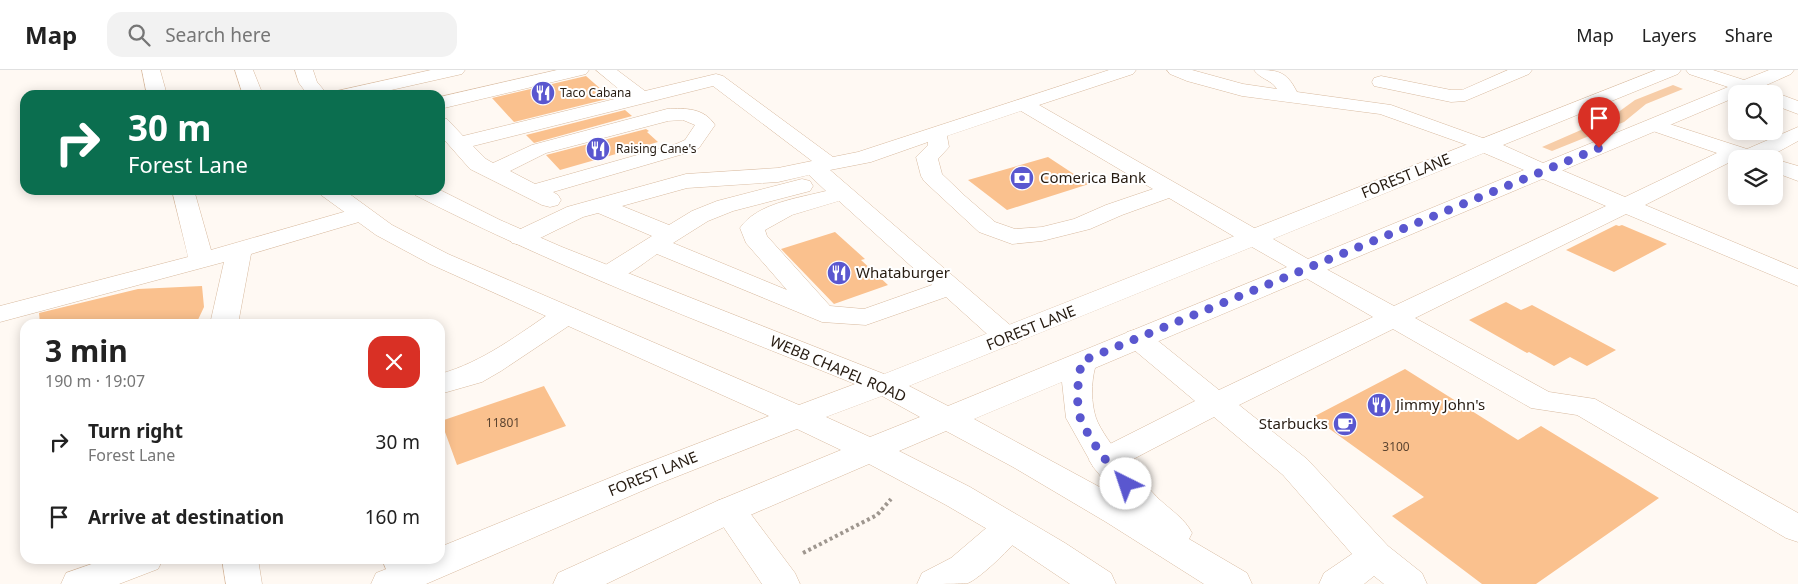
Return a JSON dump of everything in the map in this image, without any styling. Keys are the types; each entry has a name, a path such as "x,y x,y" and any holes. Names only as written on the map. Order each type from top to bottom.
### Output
{"main road":[{"path":"151,70 156,90"},
{"path":"244,70 251,90"},
{"path":"304,70 308,83 314,90"},
{"path":"366,90 456,70"},
{"path":"445,91 520,70"},
{"path":"445,102 580,70"},
{"path":"605,70 642,98"},
{"path":"822,314 755,238 752,228 761,220 774,214 829,176 863,157 1127,70"},
{"path":"1176,70 1242,90 1384,109 1484,145 1798,278"},
{"path":"1263,70 1283,82 1290,96"},
{"path":"1381,82 1411,70"},
{"path":"1381,82 1451,96 1465,95 1523,70"},
{"name":"FOREST LANE","path":"445,555 799,416 1007,337 1672,70"},
{"path":"1695,70 1739,85"},
{"path":"1762,85 1785,70"},
{"path":"458,143 716,80 829,176 1007,337"},
{"path":"1381,82 1384,109"},
{"path":"571,584 729,510 870,449 1654,125 1728,99"},
{"path":"1783,102 1798,108"},
{"path":"1023,104 1306,268 1542,401 1584,406 1798,528"},
{"path":"493,171 539,150 667,115 684,114 702,120 719,134 719,140 708,147 538,194"},
{"path":"1654,125 1728,150"},
{"path":"445,129 478,164 575,212"},
{"path":"936,133 939,147 927,157 932,176 987,227 1012,237 1042,234 1082,224 1114,210 1172,190"},
{"path":"1760,150 1798,133"},
{"path":"1105,460 1217,403 1626,205 1728,163"},
{"path":"1783,168 1798,174"},
{"path":"521,238 575,212 686,181 778,175 829,176"},
{"path":"608,274 700,216 725,206 829,176"},
{"path":"185,195 202,261"},
{"path":"336,195 384,230 439,259 799,416 870,449 1058,555 1098,584"},
{"name":"WEBB CHAPEL ROAD","path":"433,195 521,238 884,385 1024,459 1230,581"},
{"path":"599,205 664,240 822,314 866,317 950,287"},
{"path":"0,314 202,261 361,214"},
{"path":"225,319 239,250"},
{"path":"445,383 472,375 491,365 566,314"},
{"path":"1137,338 1295,467 1375,556 1409,584"},
{"path":"1082,361 1077,381 1081,418 1105,460 1148,509 1230,581"},
{"path":"729,510 777,577"},
{"path":"959,579 1010,527"},
{"path":"1337,584 1375,556"},
{"path":"79,584 132,564"},
{"path":"241,564 244,584"},
{"name":"FOREST LANE","path":"399,573 422,564"}],"path":[{"path":"777,577 877,515 891,499"}],"shaded area":[{"path":"1673,85 1683,89 1646,104 1624,122 1552,151 1542,147 1613,116 1635,100"}],"building":[{"path":"586,76 611,98 514,122 492,98"},
{"path":"625,110 632,116 534,143 526,135"},
{"name":"Raising Cane's","path":"646,129 658,142 560,170 546,155"},
{"name":"Comerica Bank","path":"1048,157 1089,184 1007,210 968,180"},
{"path":"1616,225 1622,225 1667,244 1614,272 1566,250"},
{"name":"Whataburger","path":"835,232 865,259 861,260 888,285 834,304 781,249"},
{"path":"202,286 204,307 198,319 40,319 39,313 138,289"},
{"path":"1506,302 1521,310 1532,305 1616,350 1587,366 1570,357 1554,366 1469,320"},
{"path":"1405,369 1518,440 1541,426 1659,498 1536,584 1482,584 1392,516 1424,497 1313,417"},
{"path":"544,386 566,426 457,465 445,432 445,420"}],"place":[{"name":"Taco Cabana","path":"543,93"},
{"name":"Raising Cane's","path":"598,149"},
{"name":"Comerica Bank","path":"1022,178"},
{"name":"Whataburger","path":"839,273"},
{"name":"Jimmy John's","path":"1379,405"},
{"name":"Starbucks","path":"1345,424"}],"route":[{"path":"1126,484 1105,460 1081,418 1077,381 1082,361 1599,148"}]}
